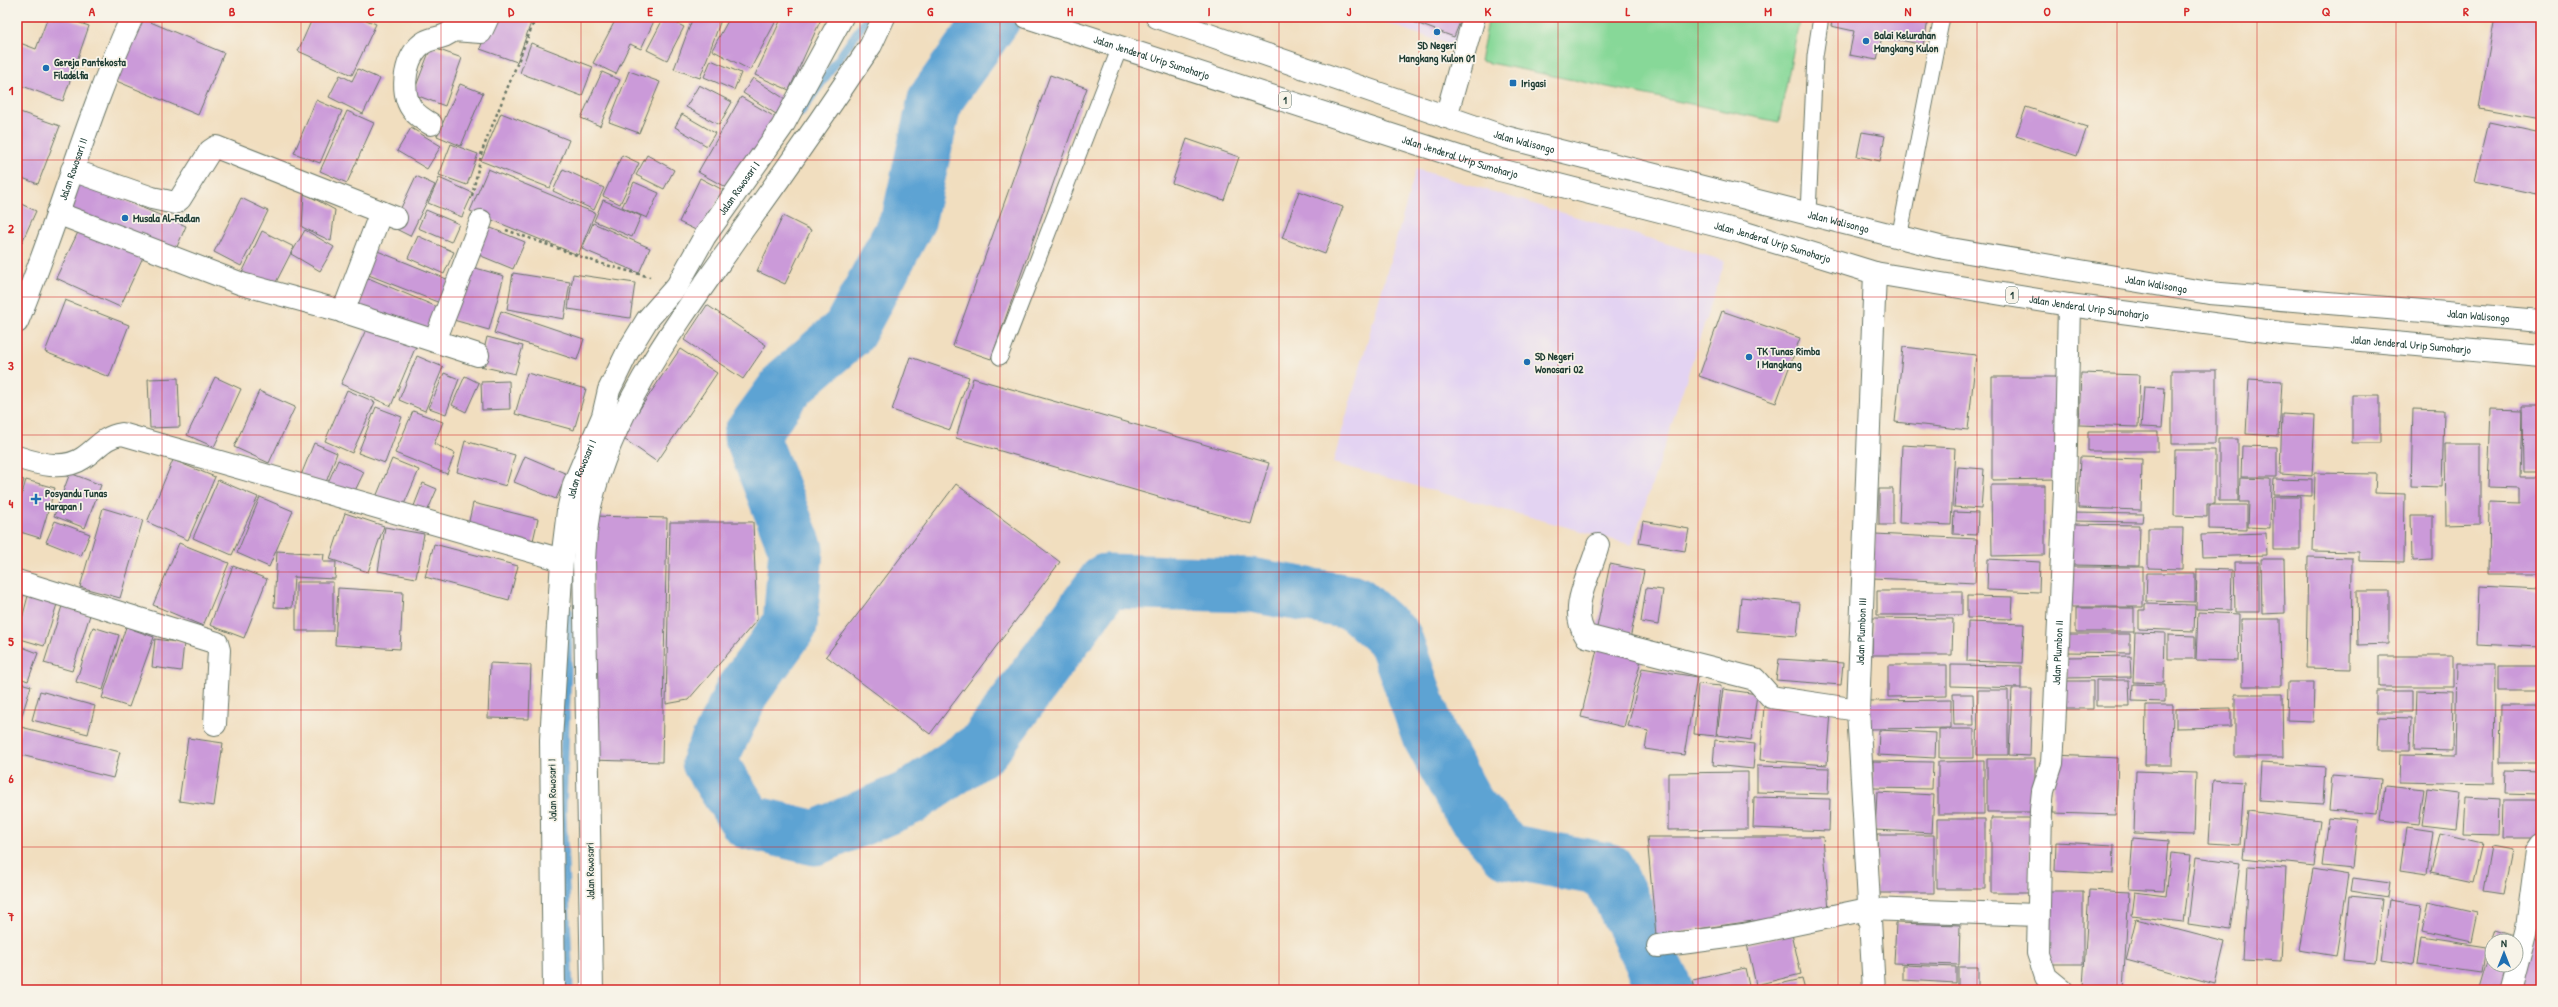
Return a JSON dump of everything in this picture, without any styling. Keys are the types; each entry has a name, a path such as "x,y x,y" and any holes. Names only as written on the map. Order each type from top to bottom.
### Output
{"main road":[{"name":"Jalan Rowosari II","path":"17,322 26,278 58,213 107,70 132,17"},
{"path":"432,124 419,116 406,99 406,69 412,57 424,42 448,35 453,30 481,32 488,17"},
{"name":"Jalan Rowosari I","path":"554,990 551,740 562,560 568,511 574,484 603,416 609,390 628,351 647,320 677,286 705,236 782,127 842,17"},
{"name":"Jalan Rowosari I","path":"588,751 584,560 590,508 604,459 635,389 697,295 871,46 884,17"},
{"name":"Jalan Jenderal Urip Sumoharjo","path":"1027,17 1496,169 1742,232 1875,273 2069,305 2281,333 2541,356"},
{"name":"Jalan Walisongo","path":"1158,17 1505,137 1939,247 2209,293 2541,321"},
{"path":"1446,116 1474,17"},
{"path":"72,170 152,198 175,203 180,199 210,151 216,147 388,215 343,312"},
{"path":"58,213 242,284 343,312 478,355"},
{"path":"434,341 481,221"},
{"name":"Jalan Plumbon III","path":"1874,990 1868,909 1858,710 1875,273"},
{"path":"2281,333 2290,300"},
{"name":"Jalan Plumbon II","path":"2062,990 2046,977 2040,963 2037,915 2041,810 2043,791 2052,763 2054,730 2065,490 2069,305"},
{"path":"17,457 41,465 62,464 82,459 108,436 122,434 562,560"},
{"path":"1598,545 1586,576 1579,612 1579,625 1586,636 1755,679 1771,697 1858,710"},
{"path":"17,581 217,643 219,650 215,724"},
{"name":"Jalan Rowosari","path":"588,751 592,990"},
{"path":"2511,990 2527,928 2537,850 2541,845"},
{"path":"1658,946 1743,935 1868,909 2037,915"}],"lane":[{"path":"1808,213 1815,56 1821,17"},
{"path":"1899,238 1942,17"},
{"path":"1000,357 1120,47"}],"path":[{"path":"536,17 478,163 479,174 467,212 470,216 481,221 599,263 677,286"}],"shaded area":[{"name":"SD Negeri Mangkang Kulon 01","path":"1369,17 1466,17 1456,47"},
{"name":"SD Negeri Wonosari 02","path":"1416,169 1725,261 1632,545 1333,463"}],"green space":[{"path":"1489,17 1800,17 1779,122 1480,61"}],"building":[{"name":"Gereja Pantekosta Filadelfia","path":"48,17 62,17 89,26 63,101 17,84 17,52 20,43 36,49"},
{"path":"313,17 359,17 376,24 352,75 298,51"},
{"path":"491,17 533,17 517,62 480,49"},
{"path":"617,17 644,17 654,21 641,49 630,44 616,74 593,63"},
{"path":"664,17 684,27 667,60 647,50"},
{"path":"669,17 684,17 681,23"},
{"path":"693,17 722,17 700,78 674,69"},
{"path":"730,17 778,17 750,70 712,50"},
{"path":"782,17 822,17 789,90 755,75"},
{"path":"1400,17 1462,17 1454,37"},
{"name":"Balai Kelurahan Mangkang Kulon","path":"1833,17 1929,17 1923,45 1882,36 1877,60 1849,55 1854,31 1831,26"},
{"path":"2495,17 2541,17 2541,119 2479,108"},
{"path":"141,18 224,53 198,115 114,80"},
{"path":"531,43 593,67 582,96 520,73"},
{"path":"431,47 462,58 445,106 413,94"},
{"path":"711,60 741,73 734,90 704,77"},
{"path":"358,69 380,79 363,114 329,97 340,75 352,81"},
{"path":"629,71 660,82 639,133 609,122"},
{"path":"602,72 620,80 600,126 581,118"},
{"path":"1050,75 1087,88 991,359 953,346"},
{"path":"753,78 785,99 776,114 743,93"},
{"path":"460,84 483,93 461,146 437,136"},
{"path":"699,85 732,102 719,125 686,107"},
{"path":"741,97 775,117 734,192 698,172"},
{"path":"316,100 342,111 320,163 294,153"},
{"path":"2026,107 2087,127 2077,156 2016,136"},
{"path":"17,111 60,126 38,184 17,176"},
{"path":"347,111 374,123 347,183 320,171"},
{"path":"501,113 569,140 550,188 481,161"},
{"path":"682,114 715,133 707,146 675,127"},
{"path":"2489,122 2541,133 2541,195 2475,181"},
{"path":"411,128 441,146 427,169 397,151"},
{"path":"1862,132 1885,136 1880,161 1857,156"},
{"path":"1187,139 1239,157 1224,200 1172,183"},
{"path":"451,144 478,154 467,185 439,175"},
{"path":"622,155 639,163 620,204 603,196"},
{"path":"647,155 674,170 664,189 636,175"},
{"path":"488,169 595,213 578,255 470,211"},
{"path":"563,169 604,188 594,210 553,191"},
{"path":"416,176 435,185 410,236 392,227"},
{"path":"439,178 473,193 462,217 428,203"},
{"path":"700,178 723,190 702,233 679,222"},
{"name":"Musala Al-Fadlan","path":"76,180 186,226 173,256 64,210"},
{"path":"634,182 659,193 647,218 622,207"},
{"path":"1299,191 1343,207 1325,254 1282,238"},
{"path":"304,193 335,210 331,241 302,227"},
{"path":"241,198 268,211 241,266 214,252"},
{"path":"603,200 641,216 632,237 594,221"},
{"path":"17,202 36,211 22,242 17,240"},
{"path":"426,210 459,224 451,242 418,228"},
{"path":"783,216 811,230 785,284 757,271"},
{"path":"593,223 650,248 639,273 582,249"},
{"path":"486,226 525,242 513,269 474,253"},
{"path":"80,228 143,257 120,307 56,278"},
{"path":"305,230 334,247 320,271 291,254"},
{"path":"262,231 294,247 273,288 242,273"},
{"path":"418,236 454,252 444,274 408,258"},
{"path":"375,250 449,280 440,303 366,274"},
{"path":"465,265 504,276 489,330 450,319"},
{"path":"513,273 570,282 564,319 507,309"},
{"path":"573,274 635,283 630,318 568,309"},
{"path":"366,277 442,309 430,338 353,305"},
{"path":"65,300 129,325 109,377 45,352"},
{"path":"707,305 766,345 743,379 684,340"},
{"path":"501,311 584,339 577,360 494,333"},
{"name":"TK Tunas Rimba I Mangkang","path":"1722,311 1800,338 1776,403 1699,376"},
{"path":"369,323 416,346 391,406 341,384"},
{"path":"487,337 523,346 515,374 480,366"},
{"path":"1903,347 1976,355 1968,430 1895,422"},
{"path":"680,349 717,373 657,462 621,437"},
{"path":"417,356 443,367 425,411 399,400"},
{"path":"910,357 969,377 950,430 892,410"},
{"path":"2172,370 2216,370 2216,444 2172,444"},
{"path":"444,373 459,379 446,414 429,408"},
{"path":"527,373 586,389 574,430 515,414"},
{"path":"2081,373 2140,375 2138,427 2079,425"},
{"path":"465,376 479,383 466,412 452,405"},
{"path":"215,377 241,389 214,447 187,435"},
{"path":"1992,377 2058,377 2059,479 1992,480"},
{"path":"178,378 180,427 150,428 148,379"},
{"path":"973,378 1269,463 1251,524 956,438"},
{"path":"2249,379 2282,381 2279,436 2246,434"},
{"path":"509,381 510,409 482,410 481,382"},
{"path":"2144,387 2165,388 2162,428 2141,427"},
{"path":"347,390 375,402 352,453 325,441"},
{"path":"259,391 295,407 269,463 234,447"},
{"path":"2352,395 2380,395 2380,443 2352,443"},
{"path":"2522,406 2541,406 2541,472 2523,472"},
{"path":"376,407 402,417 385,463 358,453"},
{"path":"2413,409 2444,410 2442,487 2411,486"},
{"path":"2491,409 2522,410 2520,477 2541,477 2541,574 2488,574 2489,502 2520,503 2520,488 2488,487"},
{"path":"413,411 443,422 434,444 455,453 447,474 395,453"},
{"path":"2282,414 2315,416 2312,476 2280,474"},
{"path":"2088,432 2158,432 2158,451 2088,451"},
{"path":"2219,439 2238,439 2238,501 2219,501"},
{"path":"465,441 515,455 506,486 457,472"},
{"path":"314,443 337,453 325,485 301,475"},
{"path":"2445,444 2480,444 2480,524 2446,525"},
{"path":"1902,445 1955,448 1951,525 1899,523"},
{"path":"2242,446 2277,447 2277,477 2241,477"},
{"path":"2175,450 2215,450 2215,504 2207,504 2207,517 2174,516"},
{"path":"525,456 567,474 556,499 514,482"},
{"path":"2080,457 2142,459 2141,510 2078,508"},
{"path":"392,459 419,470 402,509 376,497"},
{"path":"173,460 215,477 188,540 147,522"},
{"path":"338,460 364,472 351,499 326,487"},
{"path":"1958,467 1984,469 1981,509 1954,507"},
{"path":"70,473 101,485 85,528 54,516"},
{"path":"2315,473 2376,474 2375,493 2405,494 2404,562 2359,561 2359,552 2313,551"},
{"path":"17,478 24,480 17,500"},
{"path":"2240,478 2271,479 2270,528 2248,527 2249,502 2239,502"},
{"path":"2274,479 2312,480 2312,496 2273,495"},
{"name":"Posyandu Tunas Harapan I","path":"26,480 55,488 40,538 17,531 17,510"},
{"path":"218,480 258,497 232,555 193,538"},
{"path":"423,483 437,489 427,512 414,506"},
{"path":"956,484 1060,562 930,734 826,656"},
{"path":"1991,485 2045,485 2045,555 1992,556"},
{"path":"1879,489 1893,489 1893,525 1879,525"},
{"path":"260,497 293,511 269,567 237,553"},
{"path":"2273,497 2300,497 2300,550 2273,550"},
{"path":"473,503 538,519 532,545 467,530"},
{"path":"2209,505 2247,505 2247,530 2209,529"},
{"path":"103,508 143,520 120,598 80,587"},
{"path":"1954,512 1978,513 1977,535 1953,534"},
{"path":"345,513 384,526 368,572 330,559"},
{"path":"2071,513 2143,514 2142,522 2071,521"},
{"path":"594,516 667,518 662,762 590,760"},
{"path":"2411,516 2433,516 2433,560 2412,561"},
{"path":"55,521 90,534 81,556 46,542"},
{"path":"1643,521 1689,529 1685,551 1639,543"},
{"path":"670,522 753,522 757,620 688,700 666,704"},
{"path":"2070,524 2140,525 2139,566 2070,565"},
{"path":"385,527 424,534 416,578 378,571"},
{"path":"2148,528 2183,528 2182,569 2148,568"},
{"path":"2266,533 2267,555 2202,557 2201,535"},
{"path":"1875,534 1977,539 1975,583 1873,578"},
{"path":"179,543 229,563 203,626 153,605"},
{"path":"434,544 518,566 509,600 425,577"},
{"path":"277,551 324,554 323,562 336,562 335,579 294,577 292,608 274,607"},
{"path":"2308,557 2352,558 2351,669 2306,668"},
{"path":"1988,559 2040,562 2039,592 1987,590"},
{"path":"2261,559 2284,559 2285,613 2262,614"},
{"path":"2234,562 2259,562 2259,612 2235,612"},
{"path":"1610,564 1644,571 1630,639 1596,632"},
{"path":"233,566 267,579 244,638 210,625"},
{"path":"2067,567 2143,567 2143,607 2066,607"},
{"path":"2197,569 2232,570 2231,610 2196,609"},
{"path":"2147,573 2195,573 2195,602 2146,601"},
{"path":"296,582 333,582 333,631 296,631"},
{"path":"2479,586 2541,589 2541,647 2477,644"},
{"path":"338,588 403,592 400,649 335,645"},
{"path":"1646,588 1663,590 1658,625 1641,622"},
{"path":"17,590 24,592 17,617"},
{"path":"1877,591 1962,591 1962,615 1877,615"},
{"path":"2357,591 2389,591 2389,644 2358,645"},
{"path":"29,592 58,601 44,646 17,638"},
{"path":"1967,596 2013,597 2012,619 1967,618"},
{"path":"1741,597 1800,603 1797,636 1738,631"},
{"path":"2145,604 2195,605 2194,631 2139,629 2139,610 2145,610"},
{"path":"62,606 90,615 72,671 44,663"},
{"path":"2076,608 2134,608 2134,632 2076,632"},
{"path":"2198,612 2239,614 2238,661 2196,660"},
{"path":"1873,618 1953,619 1952,655 1872,655"},
{"path":"2241,619 2280,619 2281,686 2242,686"},
{"path":"1968,622 2024,624 2022,663 1967,661"},
{"path":"93,627 119,635 103,690 76,682"},
{"path":"126,627 154,637 129,707 102,698"},
{"path":"2135,632 2165,633 2164,683 2133,682"},
{"path":"2067,634 2130,634 2130,653 2067,652"},
{"path":"2168,635 2195,636 2195,659 2168,659"},
{"path":"155,639 184,643 181,671 152,667"},
{"path":"17,645 38,653 28,681 17,677"},
{"path":"1598,645 1642,656 1624,727 1581,717"},
{"path":"2130,656 2131,677 2067,678 2067,657"},
{"path":"2379,656 2453,656 2453,687 2379,687"},
{"path":"1779,659 1843,663 1841,685 1776,680"},
{"path":"490,663 531,665 529,719 488,718"},
{"path":"2457,664 2495,664 2494,784 2399,782 2400,755 2455,756"},
{"path":"1888,665 1947,665 1947,696 1888,697"},
{"path":"1951,665 2021,666 2021,688 1951,686"},
{"path":"2498,666 2541,666 2541,691 2498,691"},
{"path":"1642,668 1697,677 1684,755 1645,749 1648,731 1628,726"},
{"path":"2096,680 2129,680 2130,706 2096,706"},
{"path":"2064,681 2093,681 2093,709 2064,709"},
{"path":"17,682 31,686 17,731"},
{"path":"2288,682 2314,682 2313,722 2287,721"},
{"path":"1698,684 1721,686 1716,736 1694,734"},
{"path":"2133,684 2165,685 2165,702 2132,701"},
{"path":"1723,689 1757,694 1751,740 1717,735"},
{"path":"2012,689 2032,689 2030,756 2009,755"},
{"path":"1978,690 2008,690 2008,755 1977,755"},
{"path":"40,691 95,706 88,734 32,720"},
{"path":"2376,691 2412,691 2412,712 2376,712"},
{"path":"2416,691 2453,692 2452,751 2414,750"},
{"path":"1953,694 1973,694 1974,725 1954,725"},
{"path":"2235,694 2282,694 2283,757 2235,757"},
{"path":"1951,700 1951,728 1869,729 1868,701"},
{"path":"2146,705 2173,705 2172,765 2145,765"},
{"path":"1764,706 1831,712 1827,765 1760,760"},
{"path":"2501,706 2541,706 2540,763 2500,763"},
{"path":"2231,708 2231,727 2176,728 2176,709"},
{"path":"2378,717 2411,718 2410,751 2377,751"},
{"path":"21,727 120,752 113,778 17,754 17,741"},
{"path":"1939,729 1974,729 1974,758 1939,758"},
{"path":"1879,730 1936,733 1935,758 1878,755"},
{"path":"188,738 223,743 214,806 179,801"},
{"path":"1715,740 1755,744 1753,769 1713,765"},
{"path":"2055,755 2118,758 2116,815 2053,813"},
{"path":"1987,759 2035,759 2035,812 1987,812"},
{"path":"1873,761 1933,762 1932,789 1873,788"},
{"path":"1984,761 1984,814 1938,814 1938,762"},
{"path":"2261,763 2325,767 2323,804 2259,800"},
{"path":"1757,766 1829,768 1828,794 1757,792"},
{"path":"2136,771 2196,773 2194,835 2134,833"},
{"path":"2505,771 2541,772 2541,794 2504,793"},
{"path":"1748,772 1748,829 1668,830 1668,773"},
{"path":"2332,775 2381,779 2378,814 2329,810"},
{"path":"2213,780 2244,782 2240,845 2209,843"},
{"path":"2385,785 2424,789 2419,824 2381,820"},
{"path":"2427,788 2460,792 2456,829 2422,825"},
{"path":"1877,792 1934,795 1932,833 1875,830"},
{"path":"1754,797 1830,799 1829,831 1753,828"},
{"path":"2466,798 2499,800 2498,835 2464,834"},
{"path":"2503,800 2541,800 2541,838 2502,838"},
{"path":"2248,811 2320,820 2314,866 2243,858"},
{"path":"2328,817 2358,820 2353,869 2322,866"},
{"path":"1991,818 2030,818 2030,893 1991,893"},
{"path":"1937,819 1985,819 1985,889 1937,889"},
{"path":"2406,827 2433,831 2427,875 2400,871"},
{"path":"2440,833 2482,843 2473,882 2431,873"},
{"path":"1877,835 1934,835 1934,893 1877,893"},
{"path":"1647,837 1823,837 1829,910 1656,935"},
{"path":"2133,838 2168,841 2164,891 2129,889"},
{"path":"2056,842 2114,845 2113,874 2055,871"},
{"path":"2491,846 2512,850 2503,894 2483,891"},
{"path":"2171,853 2191,855 2183,922 2132,916 2135,892 2166,896"},
{"path":"2196,857 2240,863 2231,930 2188,924"},
{"path":"2248,866 2286,868 2281,961 2243,959"},
{"path":"2313,869 2349,875 2336,956 2299,950"},
{"path":"2353,878 2390,883 2388,897 2351,891"},
{"path":"2089,890 2129,892 2123,990 2083,987"},
{"path":"2047,891 2083,891 2083,964 2046,964"},
{"path":"2349,896 2382,899 2375,963 2343,960"},
{"path":"2389,900 2421,905 2413,965 2381,960"},
{"path":"2428,902 2477,913 2471,942 2422,931"},
{"path":"2136,919 2225,942 2215,984 2126,960"},
{"path":"1896,923 1960,925 1959,965 1894,963"},
{"path":"2496,929 2508,933 2495,933"},
{"path":"1792,934 1801,974 1756,985 1747,944"},
{"path":"2530,935 2541,939 2541,990 2513,990 2518,973 2524,973 2524,954"},
{"path":"2421,937 2484,947 2482,973 2417,964"},
{"path":"1903,965 1956,967 1956,983 1903,980"},
{"path":"1958,967 1978,967 1978,990 1958,990"},
{"path":"1745,968 1750,990 1695,990 1693,980"},
{"path":"2484,972 2484,973 2511,973 2506,990 2479,989"},
{"path":"1802,979 1805,990 1757,990 1757,989"},
{"path":"1899,986 1954,987 1954,990 1899,990"}],"waterway":[{"path":"800,113 868,17"},
{"path":"994,17 935,100 909,218 849,331 789,383 751,435 796,549 790,625 743,690 709,762 748,822 815,838 909,798 984,747 1106,581 1250,585 1355,603 1395,639 1429,735 1468,806 1507,851 1607,870 1666,990"},
{"path":"569,612 562,812 569,990"}],"place":[{"name":"SD Negeri Mangkang Kulon 01","path":"1437,32"},
{"name":"Balai Kelurahan Mangkang Kulon","path":"1866,41"},
{"name":"Gereja Pantekosta Filadelfia","path":"46,68"},
{"name":"Irigasi","path":"1513,83"},
{"name":"Musala Al-Fadlan","path":"125,218"},
{"name":"TK Tunas Rimba I Mangkang","path":"1749,357"},
{"name":"SD Negeri Wonosari 02","path":"1527,362"},
{"name":"Posyandu Tunas Harapan I","path":"36,499"}]}
